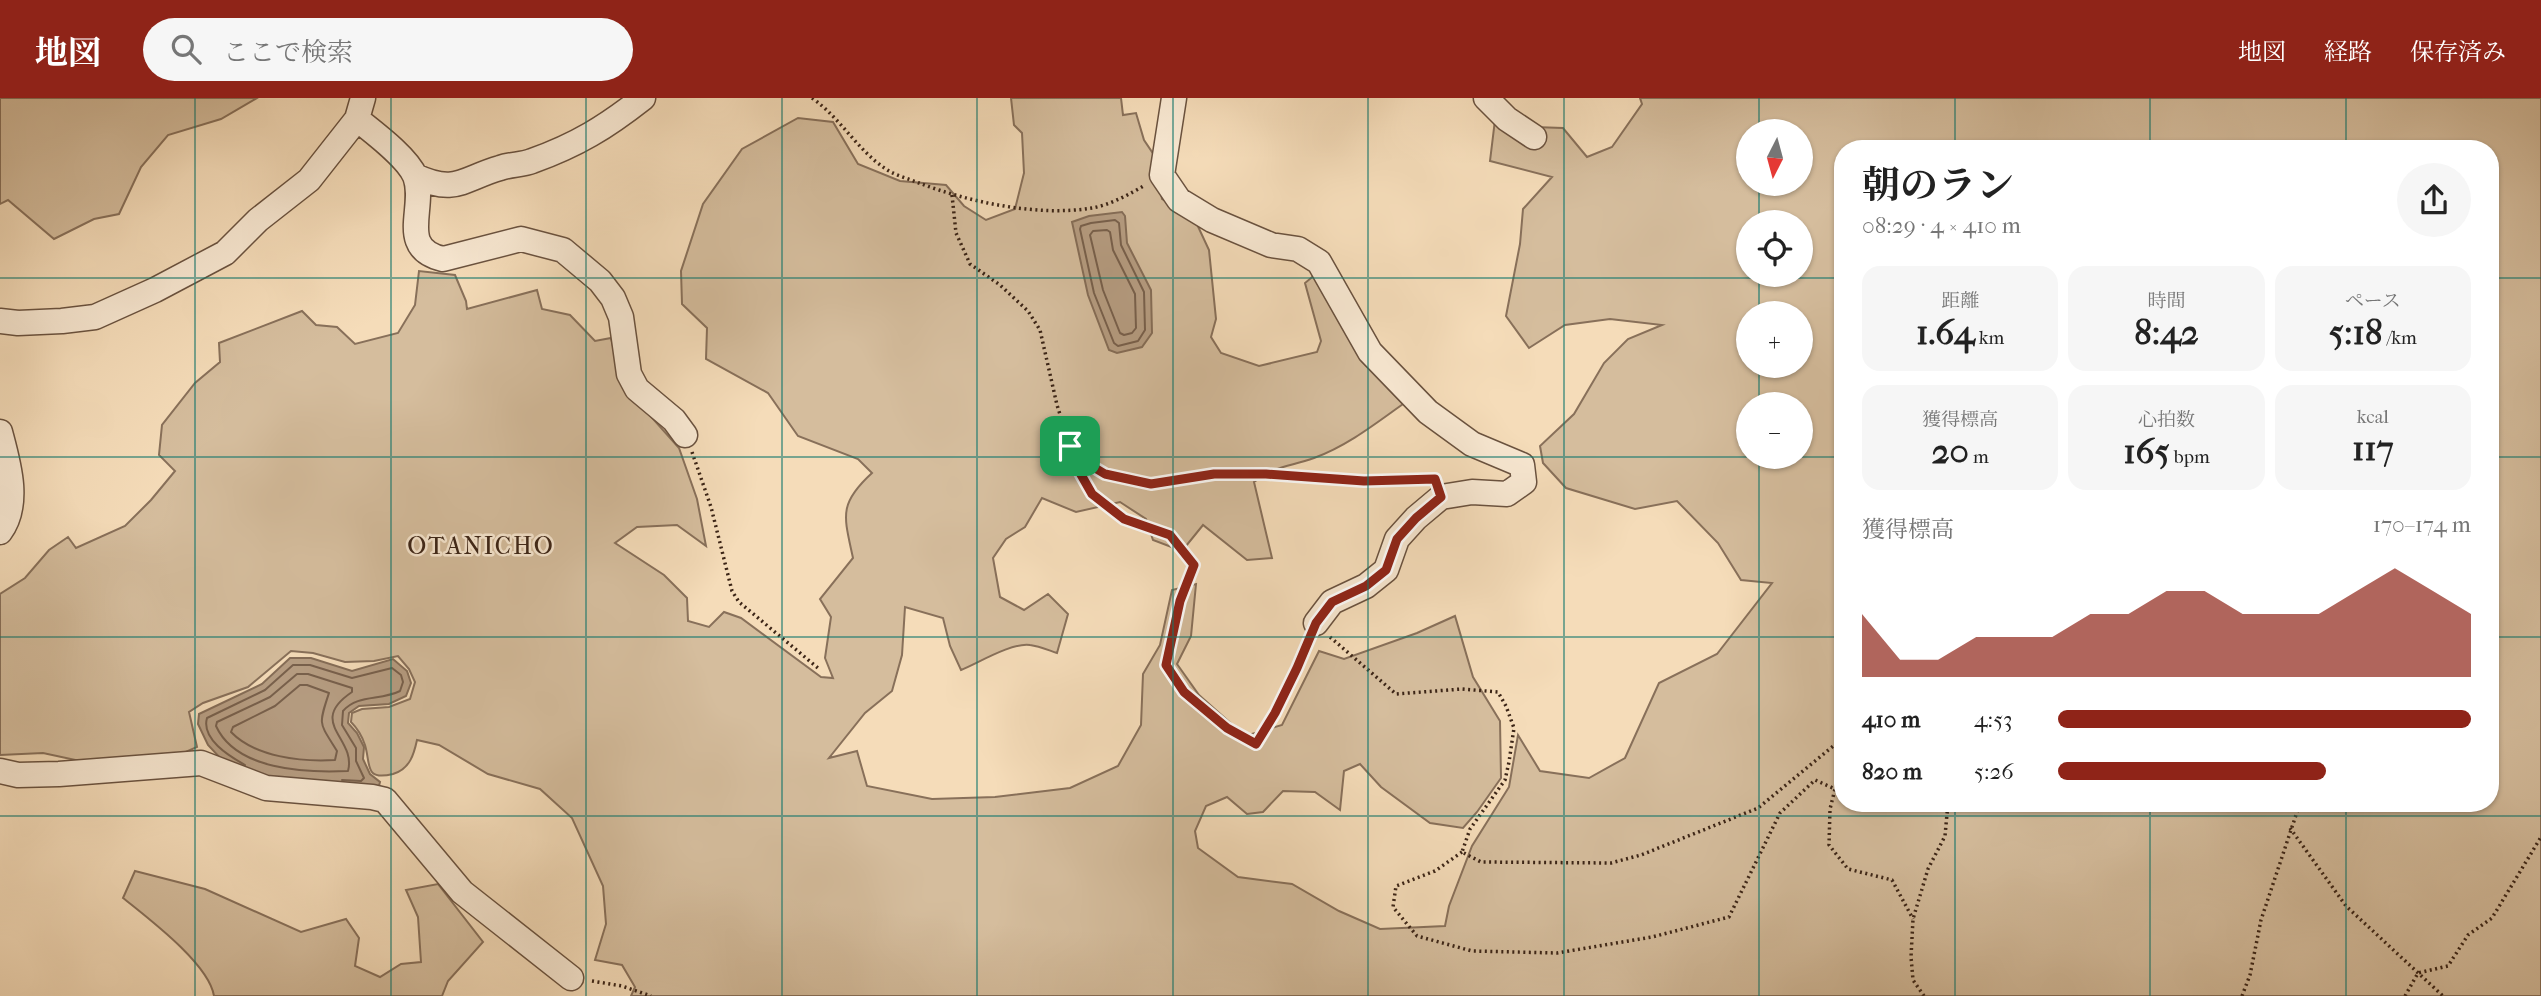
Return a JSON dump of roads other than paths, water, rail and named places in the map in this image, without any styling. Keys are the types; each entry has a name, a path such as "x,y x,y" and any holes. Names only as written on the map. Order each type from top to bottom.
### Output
{"street":[{"path":"0,321 18,323 95,317 155,290 225,253 258,220 309,180 360,109 415,176 434,185 457,186 501,167 529,162 583,140 643,98"},
{"path":"1174,98 1162,175 1179,200 1212,220 1271,245 1298,249 1319,262 1370,352 1428,412 1472,444 1522,466 1524,482 1507,494 1472,492 1441,497 1397,539 1386,570 1366,586 1332,602 1316,623"},
{"path":"1486,98 1507,119 1534,137"},
{"path":"415,176 415,235 420,247 430,256 443,259 520,239 564,250 600,281 621,317 629,374 636,389 674,420 685,435"},
{"path":"0,432 11,476 10,505 0,531"},
{"path":"0,771 18,775 58,774 201,764 266,788 385,800 462,892 572,978"}],"water":[{"path":"1122,212 1125,216 1127,243 1151,290 1152,333 1142,347 1117,353 1109,350 1088,295 1072,222 1089,216"},
{"path":"290,658 311,658 352,671 393,659 407,671 411,683 406,696 389,704 359,706 349,713 348,723 364,747 363,759 370,774 380,782 379,786 274,781 222,760 208,745 198,724 199,714 262,684"}],"district":[{"name":"OTANICHO","path":"481,546"}]}
